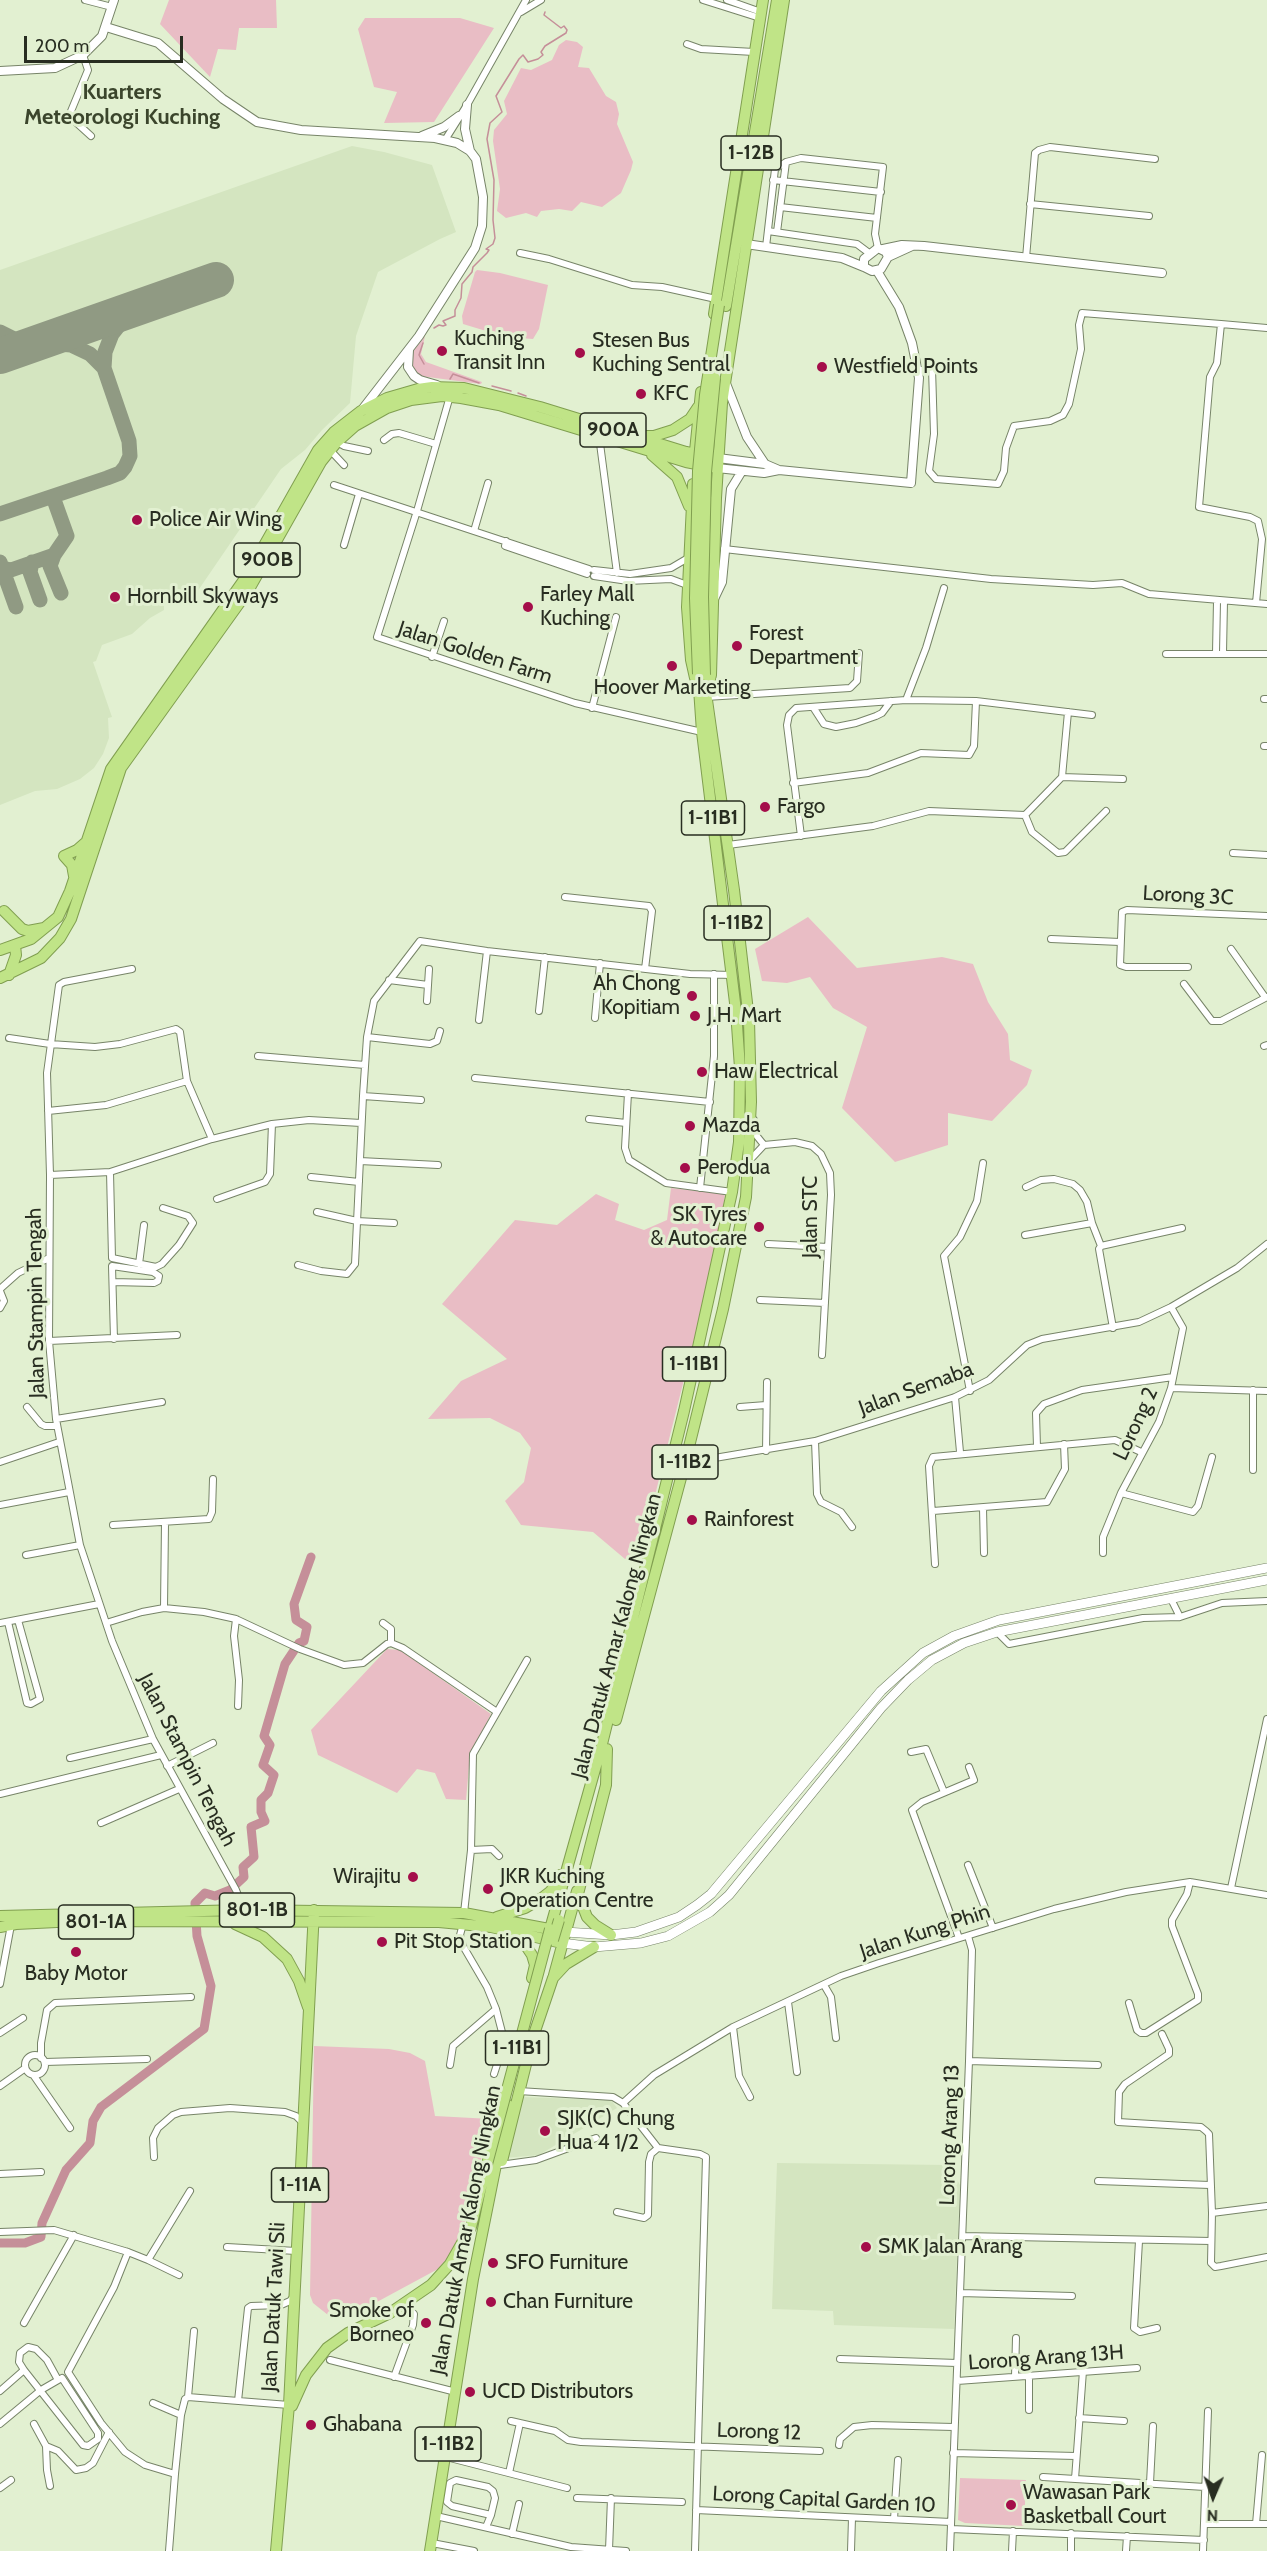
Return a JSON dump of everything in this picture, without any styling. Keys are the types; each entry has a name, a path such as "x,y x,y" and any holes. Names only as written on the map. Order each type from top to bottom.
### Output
{"highway":[{"path":"702,695 711,675 716,498 701,459 699,405 763,0"},
{"path":"701,459 705,395 770,0"},
{"path":"702,695 691,660 687,585 692,495 725,381 783,0"},
{"name":"1-12B","path":"701,459 783,0"},
{"name":"900A","path":"0,951 31,939 49,926 65,905 107,780 119,756 248,574 318,450 334,432 361,411 387,398 418,389 464,388 540,407 701,459"},
{"name":"900B","path":"5,976 41,958 66,929 121,768 234,611 264,565 309,480 334,446 361,423 387,408 423,398 450,396 499,405 645,450 701,459"},
{"path":"628,435 654,436 673,430 690,419 699,405"},
{"path":"540,407 542,414 566,426"},
{"path":"645,450 677,477 691,513"},
{"name":"Jalan Datuk Amar Kalong Ningkan","path":"604,1749 684,1411 732,1192 739,1132 740,1068 733,975 702,732 702,674 695,598 701,459"},
{"path":"692,495 702,488 708,490 716,498"},
{"name":"Jalan Datuk Amar Kalong Ningkan","path":"431,2547 491,2170 535,1982 685,1463 723,1310 744,1211 751,1102 749,1020 728,845 702,695"},
{"path":"74,879 72,866 64,856 77,850 86,842"},
{"path":"4,911 22,929 28,931 49,926"},
{"path":"5,976 16,955 15,945"},
{"path":"706,1305 716,1272 723,1267 726,1268 728,1275 723,1310"},
{"path":"604,1749 606,1785 553,1978 532,2040 505,2154 491,2170 486,2156 535,1965 585,1779 604,1749"},
{"path":"494,1918 525,1908 542,1899 551,1891 560,1875"},
{"path":"580,1880 578,1894 588,1917 595,1925 611,1935"},
{"name":"801-1B","path":"0,1916 196,1917 244,1910 290,1910 314,1916"},
{"path":"290,1910 296,1917 296,1921"},
{"path":"314,1916 494,1918 546,1928 564,1938"},
{"name":"801-1A","path":"5,1926 196,1917 229,1921 296,1921 314,1916"},
{"name":"Jalan Datuk Tawi Sli","path":"276,2551 289,2405 314,1916"},
{"path":"463,1918 542,1940 564,1938"},
{"path":"229,1921 263,1937 278,1949 294,1970 304,2001 310,2010"},
{"path":"517,1933 528,1946 535,1965"},
{"path":"553,1978 566,1964 594,1947"},
{"name":"Jalan Datuk Amar Kalong Ningkan","path":"287,2424 298,2390 327,2348 348,2333 390,2313 431,2285 450,2264 471,2227 491,2170"},
{"path":"390,2313 409,2308"}],"main road":[{"path":"564,1938 611,1935 662,1925 679,1917 711,1894 881,1691 908,1665 938,1644 963,1632 999,1620 1267,1569"},
{"path":"564,1938 594,1947 617,1947 659,1938 694,1923 710,1912 729,1895 881,1708 908,1680 932,1660 964,1643 997,1632 1267,1580"}],"street":[{"path":"0,71 55,68 82,55 97,42 106,27 113,3 85,0"},
{"path":"445,140 525,0"},
{"path":"518,14 541,0"},
{"path":"703,0 760,15"},
{"path":"727,0 760,15"},
{"path":"106,27 158,43 223,99 257,122 301,130 445,140 470,151"},
{"path":"687,44 701,49 754,52"},
{"path":"82,55 88,70 69,116 91,136"},
{"path":"361,411 409,349 470,257 482,226 482,181 476,159 470,151 465,129 467,105"},
{"path":"419,137 444,127 459,116"},
{"path":"1026,258 1035,153 1041,148 1050,147 1155,159"},
{"path":"701,459 742,471 764,473 779,470 911,483 919,378 912,343 899,307 877,271 883,252 875,234 884,169 881,166 801,158 786,162 775,169 766,247"},
{"path":"777,232 786,162"},
{"path":"773,180 881,192"},
{"path":"1030,204 1149,216"},
{"path":"780,207 877,218"},
{"path":"768,231 857,243 868,255"},
{"path":"746,244 842,258 872,272 877,271"},
{"path":"842,258 883,252 902,245 1162,273"},
{"path":"520,253 549,259 632,285 662,287 716,299"},
{"path":"864,267 864,259 868,255"},
{"path":"917,371 932,368 934,434 928,471 936,479 998,484 1004,471 1006,448 1014,426 1050,421 1063,415 1069,404 1082,349 1079,325 1082,313 1267,328"},
{"path":"1221,324 1217,363 1210,377 1199,507 1250,517 1258,521 1262,539 1256,603"},
{"path":"409,349 408,367 420,380 464,388"},
{"path":"725,381 747,437 765,464"},
{"name":"Jalan Golden Farm","path":"450,396 377,638 592,708 702,732"},
{"path":"384,440 392,434 399,433 436,444"},
{"path":"599,436 617,573"},
{"path":"344,465 334,446 368,451"},
{"path":"701,459 765,464 779,470"},
{"path":"712,601 721,587 731,489 742,471"},
{"path":"474,531 488,483"},
{"path":"334,485 506,541 591,572 628,581 666,578 687,585"},
{"path":"344,545 359,494"},
{"path":"724,549 991,579 1093,585 1122,584 1149,594 1267,604"},
{"path":"591,572 630,574 665,569 688,558"},
{"path":"665,569 669,572 666,578"},
{"path":"906,700 926,648 944,588"},
{"path":"1219,653 1221,601"},
{"path":"592,708 615,620"},
{"path":"432,657 444,621"},
{"path":"702,695 850,688 857,681 859,653"},
{"path":"1166,654 1267,654"},
{"path":"801,836 787,720 796,708 906,700 976,700 1092,715"},
{"path":"793,783 868,774 921,753 969,755 974,746 976,700"},
{"path":"813,707 824,724 836,727 876,716 882,713 891,701"},
{"path":"728,845 873,826 929,811 1025,815 1062,777 1068,712"},
{"path":"1062,777 1123,779"},
{"path":"1025,815 1032,832 1058,853 1065,852 1106,811"},
{"path":"1233,853 1267,855"},
{"path":"565,897 649,906 652,911 645,969"},
{"name":"Lorong 3C","path":"1188,967 1122,966 1120,942 1122,912 1126,910 1267,916"},
{"path":"1051,939 1120,942"},
{"path":"298,1265 347,1274 352,1271 355,1264 367,1037 375,998 420,941 645,969 733,975"},
{"path":"1184,984 1212,1021 1221,1021 1266,997 1231,949"},
{"path":"479,1020 487,951"},
{"path":"539,1011 544,957"},
{"path":"700,1188 714,1056 717,974 731,962"},
{"path":"595,1018 600,963"},
{"name":"Jalan Stampin Tengah","path":"132,969 64,982 59,985 47,1073 50,1175 48,1341 58,1442 80,1545 130,1688 161,1755 229,1876 244,1910"},
{"path":"427,1001 429,969"},
{"path":"389,980 428,985"},
{"path":"9,1038 95,1047 120,1044 172,1029 180,1032 186,1081 212,1139"},
{"path":"367,1037 430,1044 437,1041 440,1031"},
{"path":"258,1056 365,1065"},
{"path":"475,1078 710,1102"},
{"path":"48,1111 106,1105 186,1081"},
{"path":"628,1093 625,1148 629,1160 666,1183 732,1192"},
{"path":"363,1096 421,1100"},
{"path":"748,1173 750,1160 764,1145 756,1136 751,1102"},
{"path":"589,1119 626,1123"},
{"path":"50,1175 110,1172 212,1139 272,1124 309,1120 361,1123"},
{"path":"217,1199 265,1182 270,1174 272,1124"},
{"name":"Jalan STC","path":"764,1145 802,1142 812,1146 821,1154 831,1179 822,1355"},
{"path":"360,1161 438,1165"},
{"path":"970,1391 944,1256 960,1236 977,1201 983,1163"},
{"path":"110,1172 112,1258 159,1267 192,1226 192,1219 188,1216 163,1208"},
{"path":"311,1177 359,1182"},
{"path":"1026,1186 1041,1180 1054,1179 1073,1184 1087,1202 1101,1246 1099,1249 1113,1328"},
{"path":"317,1212 357,1221 394,1223"},
{"path":"1025,1235 1092,1223"},
{"path":"139,1264 144,1225"},
{"path":"1101,1246 1182,1228"},
{"path":"768,1244 828,1247"},
{"name":"Jalan Semaba","path":"685,1463 815,1441 955,1397 989,1380 1027,1345 1042,1340 1139,1322 1171,1307 1237,1268 1267,1244"},
{"path":"0,1308 4,1301 0,1290 18,1273 50,1258"},
{"path":"113,1282 154,1283 158,1281 159,1276 153,1272 112,1266 114,1339"},
{"path":"760,1300 825,1303"},
{"name":"Lorong 2","path":"1103,1553 1104,1537 1121,1493 1141,1452 1160,1422 1171,1388 1183,1328 1171,1307"},
{"path":"48,1341 177,1335"},
{"path":"1037,1447 1036,1413 1044,1404 1083,1390 1173,1377"},
{"path":"766,1451 767,1382"},
{"path":"1171,1388 1267,1391"},
{"path":"1253,1390 1253,1470"},
{"path":"955,1397 960,1452"},
{"path":"27,1407 45,1426 162,1402"},
{"path":"740,1407 766,1405"},
{"path":"935,1564 930,1460 939,1455 1114,1440 1141,1452"},
{"path":"815,1441 817,1494 821,1502 841,1512 852,1527"},
{"path":"0,1462 58,1442"},
{"path":"933,1511 1047,1502 1065,1469 1064,1444"},
{"path":"1121,1493 1193,1512 1198,1506 1212,1457"},
{"path":"113,1525 206,1520 211,1517 213,1479"},
{"path":"0,1505 69,1492"},
{"path":"983,1508 984,1552"},
{"path":"164,1608 165,1524"},
{"path":"26,1555 80,1545"},
{"path":"1171,1599 1180,1617"},
{"path":"997,1632 1009,1644 1143,1618 1180,1617 1222,1604 1267,1601"},
{"path":"0,1623 99,1604"},
{"path":"106,1623 164,1608 204,1612 236,1619 336,1663 351,1665 363,1663 391,1643 403,1648 497,1712"},
{"path":"236,1619 234,1636 239,1680 238,1706"},
{"path":"8,1622 27,1703 31,1704 40,1699 18,1620"},
{"path":"383,1623 391,1629 391,1643"},
{"path":"494,2074 502,2049 503,2036 487,1987 463,1946 460,1935 471,1850 471,1764 473,1754 527,1660"},
{"path":"1231,1888 1267,1719"},
{"path":"70,1758 153,1739"},
{"path":"167,1766 213,1743"},
{"path":"910,1752 926,1749 944,1792"},
{"path":"0,1794 13,1793 161,1755"},
{"path":"959,1938 912,1810 922,1802 974,1780 969,1767"},
{"path":"101,1823 179,1789"},
{"path":"471,1850 492,1849 500,1856"},
{"path":"968,1865 993,1928"},
{"path":"1129,2002 1137,2030 1146,2033 1198,2000 1198,1994 1172,1926 1172,1920 1187,1894 1190,1882"},
{"name":"Jalan Kung Phin","path":"623,2103 654,2075 733,2027 824,1985 879,1963 1054,1909 1107,1896 1190,1882 1267,1895"},
{"path":"0,1984 5,1926"},
{"name":"Lorong Arang 13","path":"950,2551 969,2061 972,1950 968,1936"},
{"path":"824,1985 831,1997 836,2038"},
{"path":"34,2076 44,2067 41,2043 47,2010 55,2002 191,1997"},
{"path":"788,2002 797,2072"},
{"path":"450,2065 453,2046 496,2009"},
{"path":"0,2032 23,2018"},
{"path":"733,2027 739,2076 750,2097"},
{"path":"1162,2034 1169,2054 1125,2084 1119,2092 1118,2122 1201,2127 1209,2134 1211,2263 1215,2267 1267,2257"},
{"path":"0,2086 25,2071 41,2043"},
{"path":"34,2055 43,2060 147,2059"},
{"path":"969,2061 1098,2065"},
{"path":"25,2071 34,2076 70,2128"},
{"path":"519,2091 613,2097 623,2103 658,2148 700,2154 706,2157 708,2162 703,2248 701,2383 696,2446 694,2551"},
{"path":"154,2157 153,2138 158,2128 173,2115 182,2112 230,2108 285,2112 296,2116 304,2123"},
{"path":"491,2170 536,2160 596,2138"},
{"path":"617,2212 644,2218 648,2215 649,2162 651,2154 658,2148"},
{"path":"0,2174 40,2172"},
{"path":"1098,2181 1210,2185"},
{"path":"148,2260 190,2191"},
{"path":"1212,2213 1267,2206"},
{"path":"0,2232 49,2230 74,2235 128,2252 179,2275"},
{"path":"24,2323 74,2235"},
{"path":"963,2236 1211,2241"},
{"path":"1139,2241 1134,2328 1140,2332 1157,2328"},
{"path":"227,2247 296,2251"},
{"path":"0,2424 40,2390 63,2378 114,2287 128,2252"},
{"path":"960,2293 1072,2296"},
{"path":"238,2401 248,2308 281,2305 290,2301 294,2295"},
{"path":"394,2377 413,2325 414,2314 409,2308"},
{"path":"170,2551 181,2415 185,2399 188,2397 194,2331"},
{"path":"1015,2376 1016,2338"},
{"path":"63,2378 95,2428 98,2439 88,2446 83,2445 18,2362 20,2353 23,2349 33,2347 48,2361 63,2378 125,2451 146,2465 175,2474"},
{"path":"330,2360 456,2392"},
{"path":"840,2360 957,2363"},
{"name":"Lorong Arang 13H","path":"957,2381 1137,2368"},
{"path":"0,2391 24,2370"},
{"path":"1076,2479 1083,2371"},
{"path":"1029,2375 1029,2410"},
{"path":"188,2397 289,2405"},
{"path":"153,2403 181,2415"},
{"path":"1203,2551 1208,2411"},
{"path":"1079,2418 1124,2421"},
{"name":"Lorong 12","path":"511,2421 555,2431 568,2440 581,2442 820,2451"},
{"path":"95,2428 101,2423"},
{"path":"509,2473 520,2423"},
{"path":"34,2424 46,2446 50,2486"},
{"path":"839,2445 840,2439 854,2427 872,2425 954,2427"},
{"path":"1149,2483 1153,2427"},
{"path":"46,2446 58,2451 72,2469 80,2470 93,2463 109,2432"},
{"path":"953,2453 1077,2456"},
{"path":"1256,2524 1262,2455"},
{"path":"446,2457 567,2488"},
{"path":"894,2519 897,2460"},
{"path":"1042,2477 1205,2487"},
{"path":"0,2488 11,2480"},
{"path":"486,2527 491,2515 495,2498 494,2491 488,2487 456,2480 450,2483 446,2499 452,2506 491,2515"},
{"path":"577,2498 682,2502"},
{"path":"609,2550 611,2498"},
{"path":"512,2534 519,2504"},
{"path":"448,2520 452,2506"},
{"name":"Lorong Capital Garden 10","path":"696,2510 894,2519 1013,2531 1204,2540"},
{"path":"436,2516 571,2547 626,2551"},
{"path":"851,2551 852,2518"},
{"path":"1204,2524 1267,2524"},
{"path":"1012,2551 1013,2531"},
{"path":"1071,2533 1071,2551"},
{"path":"1126,2551 1127,2536"},
{"path":"431,2547 474,2551"}],"shaded area":[{"path":"169,0 276,0 277,28 239,28 236,50 218,49 210,77 160,24"},
{"path":"365,18 460,18 494,28 434,122 384,123 397,92 374,87 358,29"},
{"path":"566,40 577,42 583,47 578,67 589,68 606,96 616,102 619,114 617,124 633,162 631,170 621,193 602,207 581,202 572,211 559,209 541,211 537,217 526,213 506,218 497,211 500,189 493,141 494,130 507,114 504,101 521,68 531,70 552,60 559,45"},
{"path":"352,146 432,165 456,232 378,272 356,336 350,403 305,450 281,469 195,595 164,605 164,610 150,618 132,634 102,645 96,661 93,662 112,717 108,718 109,738 94,768 80,779 57,789 35,791 0,805 0,270"},
{"path":"477,270 500,273 548,285 539,329 533,339 506,337 463,324 462,316"},
{"path":"425,336 421,354 426,362 482,382 481,384 420,376 411,367 411,354"},
{"path":"808,917 857,968 942,957 973,964 988,1002 1008,1034 1010,1060 1032,1070 1027,1085 992,1121 948,1113 948,1145 895,1162 842,1108 867,1027 833,1008 810,977 787,983 762,981 755,949"},
{"path":"671,1188 725,1194 718,1244 639,1559 625,1559 593,1532 521,1525 505,1501 524,1482 531,1448 520,1433 490,1418 428,1419 461,1381 507,1359 442,1304 515,1220 557,1225 596,1194 619,1204 615,1220 644,1230 667,1220"},
{"path":"387,1649 400,1650 491,1714 470,1755 466,1800 446,1799 435,1773 417,1769 397,1793 318,1755 311,1730"},
{"path":"314,2046 389,2049 410,2053 425,2061 435,2116 491,2119 467,2217 451,2254 438,2269 351,2316 328,2315 313,2303 310,2295"},
{"name":"SJK(C) Chung Hua 4 1/2","path":"522,2097 611,2100 617,2108 539,2155 505,2158"},
{"name":"SMK Jalan Arang","path":"777,2163 949,2165 960,2185 954,2329 834,2325 833,2311 772,2309"},
{"path":"960,2478 1026,2480 1024,2526 965,2523 958,2520"}],"waterway":[{"path":"434,328 446,325 443,321 455,316 455,310 461,298 462,284 472,272 473,267 489,250 486,249 493,244 495,238 494,180 487,139 490,123 502,112 496,96 523,55 528,62 538,59 543,55 541,52 545,46 566,33 564,26 561,28 544,15 545,12"},
{"path":"423,343 419,355 424,364"},
{"path":"450,379 453,374 479,383"},
{"path":"492,386 511,391"},
{"path":"518,393 526,396"},
{"path":"0,2243 25,2243 41,2237 42,2223 66,2170 90,2143 93,2121 101,2107 204,2029 211,1986 197,1936 195,1903 205,1893 215,1896 230,1890 244,1877 243,1867 254,1857 251,1827 265,1821 261,1812 261,1800 268,1793 274,1775 263,1765 270,1745 264,1736 285,1664 299,1643 304,1641 307,1627 296,1620 294,1604 311,1557"}],"taxiway":[{"path":"0,514 107,478 120,473 125,467 130,456 129,441 104,368 105,352 112,334 123,320 148,304"},
{"path":"0,332 20,342 36,343"},
{"path":"25,347 46,343 71,345 90,354 104,368"},
{"path":"53,497 67,536 54,555 50,566 61,593"},
{"path":"2,568 11,570 54,555"},
{"path":"0,562 16,607"},
{"path":"32,562 30,572 40,600"}],"runway":[{"path":"0,356 216,280"}],"place":[{"name":"Kuching Transit Inn","path":"442,351"},
{"name":"Stesen Bus Kuching Sentral","path":"580,353"},
{"name":"Westfield Points","path":"822,367"},
{"name":"KFC","path":"641,394"},
{"name":"Police Air Wing","path":"137,520"},
{"name":"Hornbill Skyways","path":"115,597"},
{"name":"Farley Mall Kuching","path":"528,607"},
{"name":"Forest Department","path":"737,646"},
{"name":"Hoover Marketing","path":"672,666"},
{"name":"Fargo","path":"765,807"},
{"name":"Ah Chong Kopitiam","path":"692,996"},
{"name":"J.H. Mart","path":"695,1016"},
{"name":"Haw Electrical","path":"702,1072"},
{"name":"Mazda","path":"690,1126"},
{"name":"Perodua","path":"685,1168"},
{"name":"SK Tyres & Autocare","path":"759,1227"},
{"name":"Rainforest","path":"692,1520"},
{"name":"Wirajitu","path":"413,1877"},
{"name":"JKR Kuching Operation Centre","path":"488,1889"},
{"name":"Pit Stop Station","path":"382,1942"},
{"name":"Baby Motor","path":"76,1952"},
{"name":"SJK(C) Chung Hua 4 1/2","path":"545,2131"},
{"name":"SMK Jalan Arang","path":"866,2247"},
{"name":"SFO Furniture","path":"493,2263"},
{"name":"Chan Furniture","path":"491,2302"},
{"name":"Smoke of Borneo","path":"426,2323"},
{"name":"UCD Distributors","path":"470,2392"},
{"name":"Ghabana","path":"311,2425"},
{"name":"Wawasan Park Basketball Court","path":"1011,2505"}],"district":[{"name":"Kuarters Meteorologi Kuching","path":"122,106"}]}
